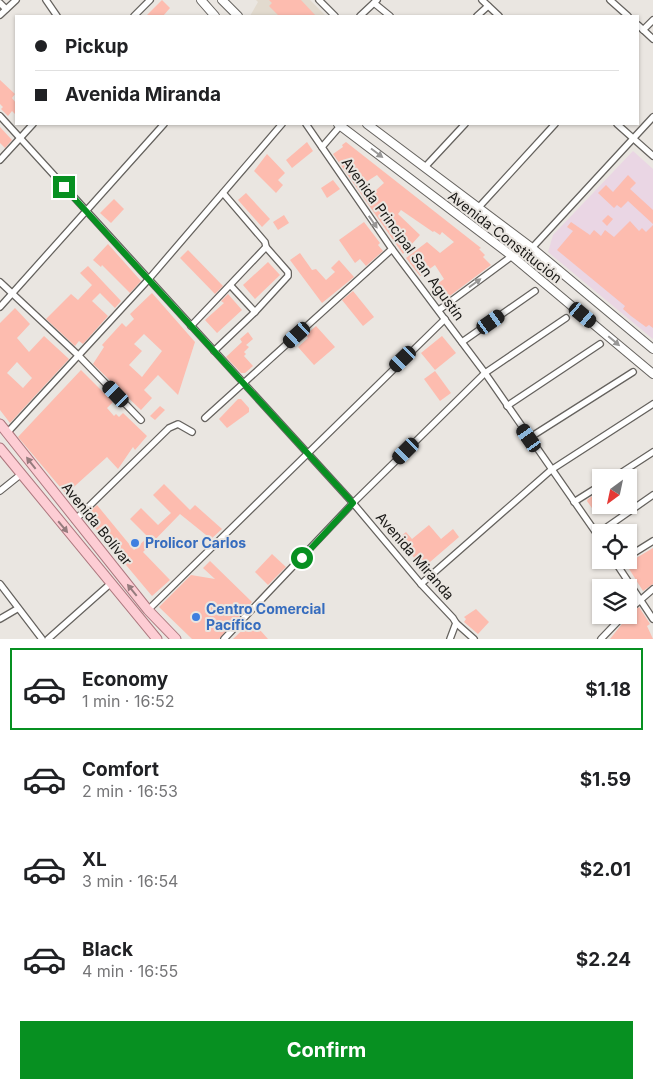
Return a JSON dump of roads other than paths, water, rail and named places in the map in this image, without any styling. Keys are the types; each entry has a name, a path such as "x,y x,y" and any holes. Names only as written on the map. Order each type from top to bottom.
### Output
{"main road":[{"name":"Avenida Bolívar","path":"0,424 148,610 176,639"},
{"name":"Avenida Bolívar","path":"0,448 20,475 157,639"}],"street":[{"path":"0,15 16,0"},
{"path":"46,0 56,15"},
{"path":"135,15 150,0"},
{"path":"201,0 214,15"},
{"path":"222,0 237,15"},
{"path":"319,0 334,15"},
{"path":"482,0 498,15"},
{"path":"610,0 627,15"},
{"path":"361,15 376,1 389,15"},
{"path":"0,3 6,9"},
{"path":"478,15 488,6"},
{"path":"643,30 653,20"},
{"path":"639,26 653,39"},
{"name":"Avenida Miranda","path":"0,116 242,384 353,503 420,584 456,623 474,639"},
{"path":"439,310 512,256 532,248 653,117"},
{"path":"0,160 32,125"},
{"path":"0,307 163,125"},
{"path":"7,433 148,280 281,125"},
{"name":"Avenida Principal San Agustín","path":"307,125 392,249 485,373 592,527"},
{"path":"322,148 339,125"},
{"name":"Avenida Constitución","path":"339,125 512,256 653,374"},
{"name":"Avenida Constitución","path":"368,125 532,248 653,349"},
{"path":"425,167 464,125"},
{"path":"479,207 554,125"},
{"path":"618,125 653,156"},
{"path":"214,351 255,312 288,276 288,272 266,247 265,242 223,193"},
{"path":"191,326 266,247"},
{"path":"205,418 392,249"},
{"path":"0,282 79,356 141,420"},
{"path":"231,286 255,312"},
{"path":"462,342 535,291"},
{"path":"224,639 353,503 485,373 566,318"},
{"path":"148,610 306,453 445,319"},
{"path":"507,406 600,344"},
{"path":"529,438 633,372"},
{"path":"420,584 551,470 653,404"},
{"path":"75,520 169,428 178,424 192,432"},
{"path":"627,469 653,452"},
{"path":"0,491 20,475"},
{"path":"574,502 592,491"},
{"path":"611,524 653,495"},
{"path":"637,551 653,541"},
{"path":"622,569 653,619"},
{"path":"0,584 17,609 42,639"},
{"path":"48,639 110,584"},
{"path":"637,602 653,589"},
{"path":"0,619 17,609"},
{"path":"450,639 456,623"},
{"path":"601,639 615,624"}],"place":[{"name":"Prolicor Carlos","path":"135,543"},
{"name":"Centro Comercial Pacífico","path":"196,617"}]}
